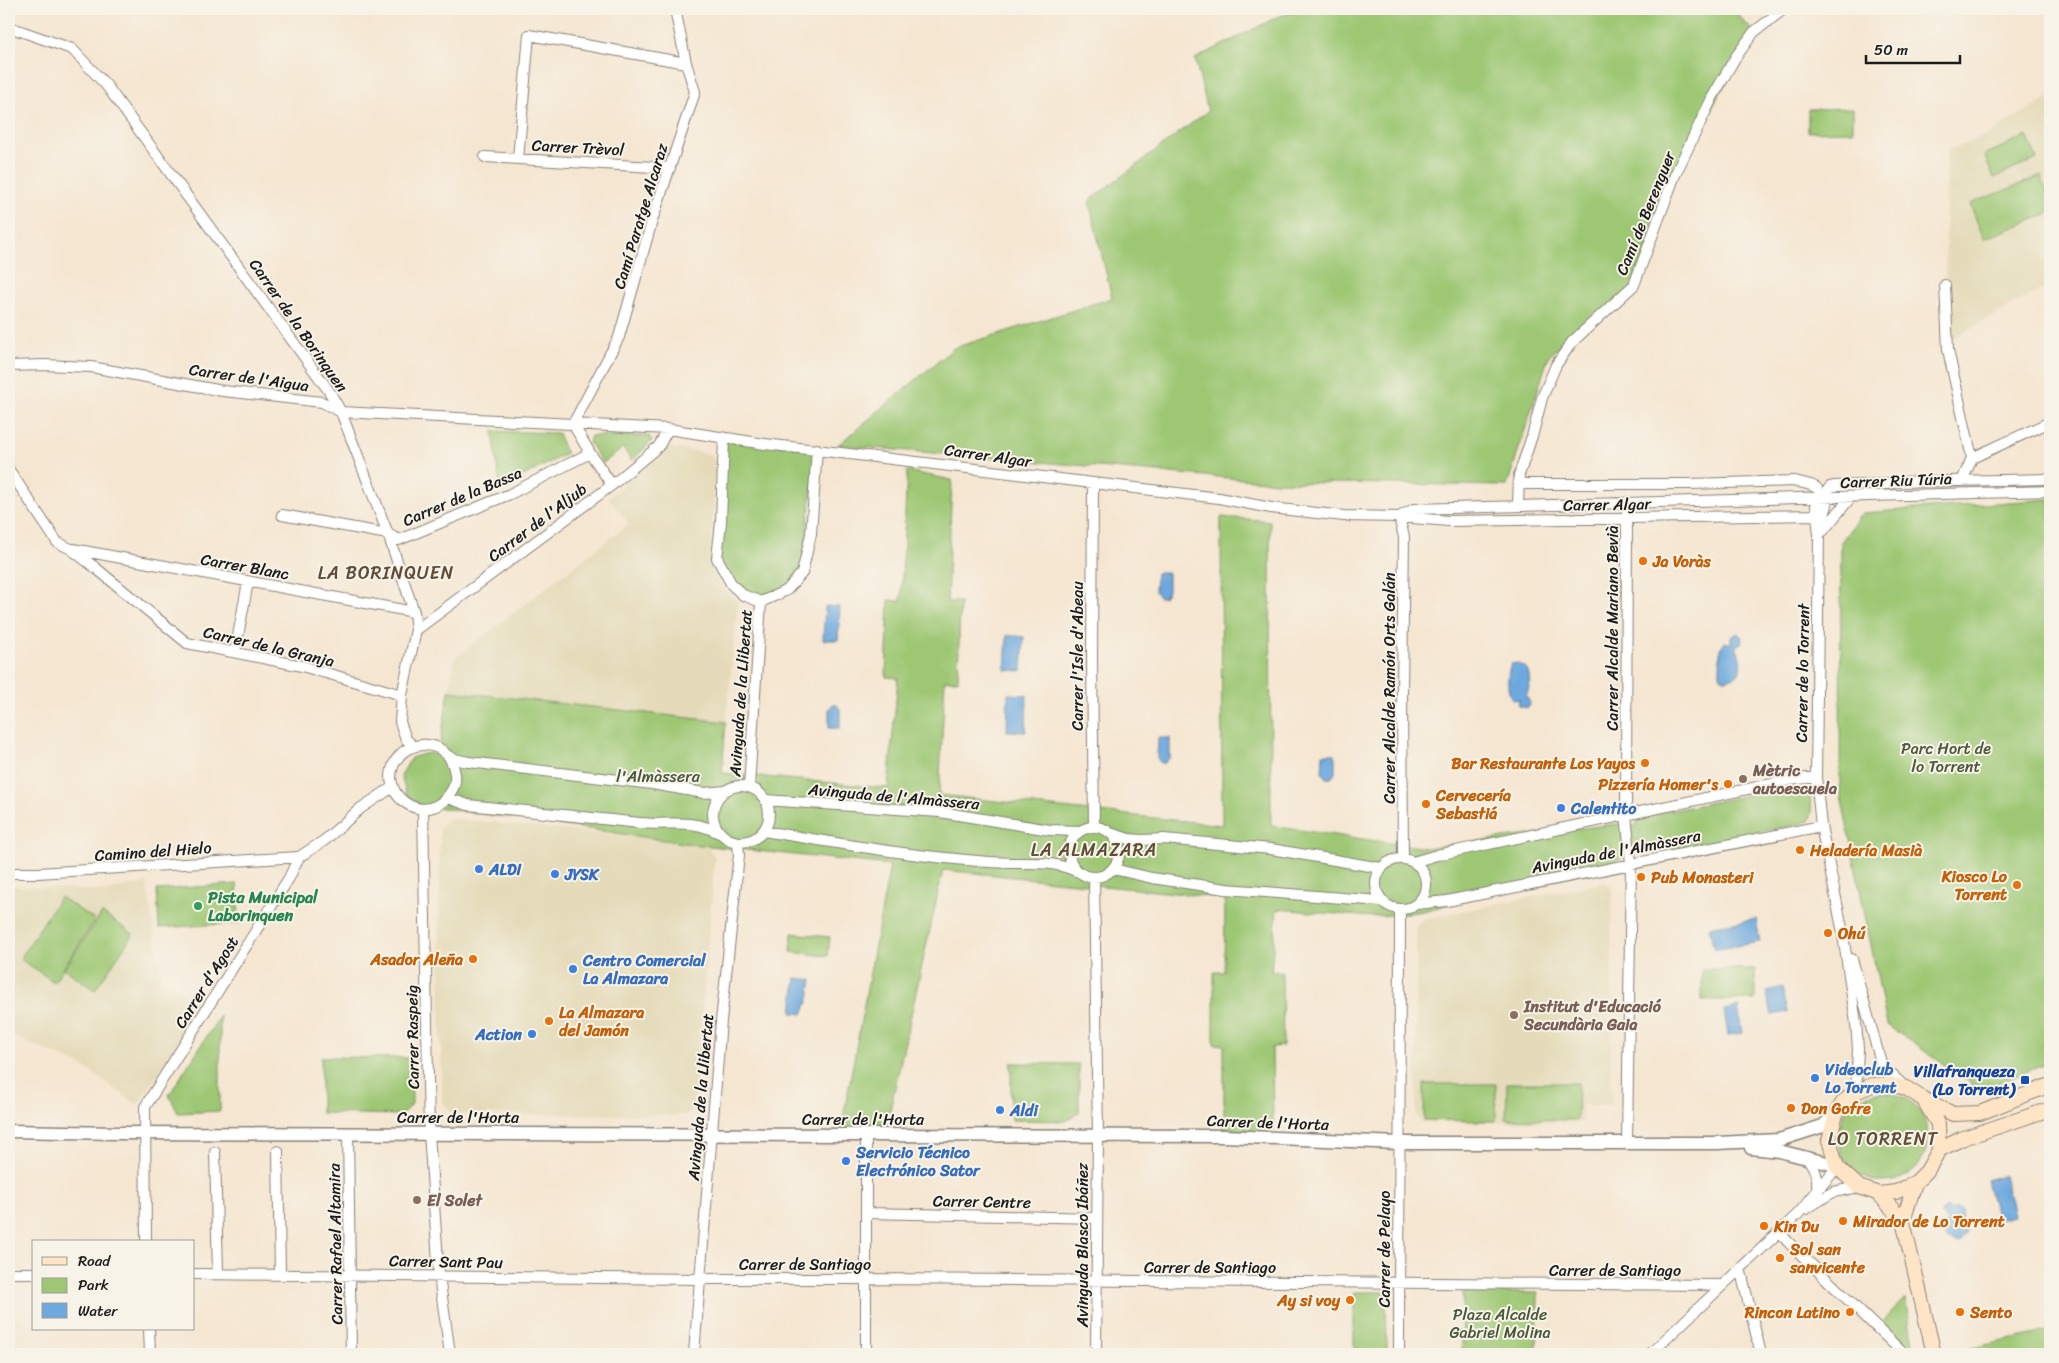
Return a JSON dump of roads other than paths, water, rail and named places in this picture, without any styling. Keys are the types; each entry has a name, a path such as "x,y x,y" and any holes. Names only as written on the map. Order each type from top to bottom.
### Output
{"main road":[{"path":"1904,1221 1879,1194 1859,1186 1836,1166 1829,1140 1836,1114 1844,1102 1856,1092 1872,1085 1889,1084 1906,1088 1953,1114 1980,1113 2050,1085"},
{"path":"1879,1194 1896,1192 1915,1183 1927,1171 1939,1150 1938,1124 1923,1099"},
{"path":"1939,1150 1961,1139 2050,1109"},
{"path":"1915,1183 1904,1221 1934,1354"}],"street":[{"name":"Camí Paratge Alcaraz","path":"573,424 619,337 652,221 695,92 686,63 674,9"},
{"name":"Camí de Berenguer","path":"1519,484 1519,475 1542,398 1556,365 1572,342 1634,285 1675,175 1712,98 1735,58 1754,32 1784,9"},
{"name":"Carrer de la Borinquen","path":"9,27 72,49 106,85 329,391 341,412 388,534 414,612 416,630 402,695 400,722 406,739 412,746"},
{"path":"518,158 530,35 686,63"},
{"name":"Carrer Trèvol","path":"485,157 670,168"},
{"path":"1945,285 1948,350 1972,458 1962,481"},
{"name":"Carrer de l'Aigua","path":"9,366 91,367 223,391 322,402 341,412 573,424"},
{"path":"1972,458 2050,422"},
{"path":"573,424 612,485"},
{"name":"Carrer Algar","path":"573,424 668,429 724,438 1219,498 1271,508 1344,516 1399,517 1449,521 1627,519 1818,501"},
{"name":"Carrer de l'Aljub","path":"416,630 612,485 658,446 668,429"},
{"name":"Avinguda de la Llibertat","path":"724,438 721,522 717,558 732,586 743,595 761,602 788,590 802,574 811,534 817,449"},
{"name":"Carrer de la Bassa","path":"282,515 388,534 399,540 510,494 590,453"},
{"name":"Carrer de la Granja","path":"9,470 57,542 70,549 186,643 302,666 402,695"},
{"name":"Carrer Riu Túria","path":"1818,501 1830,480 1888,480 1897,482 2050,478"},
{"name":"Carrer Algar","path":"1519,484 1689,484 1795,481 1818,501"},
{"name":"Carrer l'Isle d'Abeau","path":"1093,484 1092,668 1094,827"},
{"path":"1518,505 1519,484"},
{"name":"Carrer Riu Túria","path":"1818,501 1851,497 2050,491"},
{"path":"1819,535 1851,497"},
{"path":"1804,498 1818,501"},
{"name":"Carrer Algar","path":"1399,517 1414,509 1518,505 1804,498 1818,501"},
{"name":"Carrer de lo Torrent","path":"1819,535 1827,505 1818,501 1816,777 1821,826 1842,928 1858,1049 1856,1092"},
{"name":"Carrer Alcalde Mariano Bevià","path":"1627,502 1626,815 1631,863 1627,1143"},
{"name":"Carrer Alcalde Ramón Orts Galán","path":"1399,517 1404,537 1402,691 1408,860"},
{"name":"Carrer Blanc","path":"70,549 414,612"},
{"path":"235,652 248,582"},
{"name":"Avinguda de la Llibertat","path":"749,787 761,602"},
{"path":"448,798 468,805 644,823 686,823 706,826 730,841 738,843 750,842 764,830 768,822 769,813 765,800 759,792 749,787 737,786 725,791 704,793 652,784 469,762 449,757 438,748 426,744 412,746 395,761 392,769 393,787 403,802 412,807 423,809 433,807 448,798 454,786 455,771 449,757"},
{"name":"Avinguda de l'Almàssera","path":"1408,860 1790,780 1816,777"},
{"path":"299,857 325,840 361,808 393,787"},
{"path":"719,833 712,816 715,804 725,791"},
{"name":"Avinguda de l'Almàssera","path":"765,800 940,812 1050,830 1080,831"},
{"name":"Carrer Raspeig","path":"423,809 429,1132 439,1276 450,1354"},
{"name":"Avinguda de l'Almàssera","path":"1416,904 1447,901 1821,826"},
{"path":"1076,871 1068,855 1069,846 1080,831 1094,827 1136,839 1183,840 1271,849 1381,868"},
{"path":"764,830 891,852 1016,863 1041,862 1059,864 1084,876 1094,878 1105,876 1113,869 1118,858 1118,845 1110,833"},
{"name":"Avinguda de la Llibertat","path":"694,1354 721,1021 739,855 738,843"},
{"name":"Camino del Hielo","path":"9,873 38,874 299,857"},
{"name":"Carrer d'Agost","path":"146,1240 145,1107 289,878 299,857"},
{"path":"1113,869 1152,878 1226,889 1381,901 1390,907 1400,910 1409,908 1422,898 1426,882 1420,867 1408,860 1387,862 1381,868 1375,884 1381,901"},
{"path":"1094,878 1098,1135"},
{"path":"1400,910 1400,1143"},
{"name":"Carrer de lo Torrent","path":"1842,928 1882,1066 1906,1088"},
{"name":"Carrer de l'Horta","path":"9,1131 348,1134 429,1132 1098,1135 1234,1136 1400,1143 1716,1143 1779,1140 1824,1126 1836,1114"},
{"name":"Carrer Rafael Altamira","path":"348,1134 351,1354"},
{"path":"866,1135 866,1354"},
{"name":"Avinguda Blasco Ibáñez","path":"1096,1354 1098,1135"},
{"name":"Carrer de Pelayo","path":"1399,1354 1400,1143"},
{"name":"Carrer de l'Horta","path":"1716,1143 1779,1151 1836,1166"},
{"path":"278,1150 280,1274"},
{"path":"215,1152 218,1274"},
{"path":"1808,1159 1816,1169 1818,1180 1816,1191"},
{"path":"1650,1354 1799,1213 1836,1166"},
{"path":"1799,1213 1833,1192 1859,1186"},
{"name":"Carrer Centre","path":"867,1213 1097,1218"},
{"path":"1780,1231 1787,1241 1904,1354"},
{"path":"1740,1268 1761,1354"},
{"path":"9,1273 32,1273"},
{"name":"Carrer Sant Pau","path":"195,1274 699,1279"},
{"name":"Carrer de Santiago","path":"699,1279 1721,1285"},
{"path":"148,1330 150,1354"}],"water":[{"path":"1156,573 1168,573 1168,591 1164,597 1159,597 1155,591"},
{"path":"825,606 840,607 838,640 823,640"},
{"path":"1738,633 1743,638 1742,643 1735,646 1740,660 1740,672 1726,680 1720,674 1720,648 1725,642 1731,644 1731,637"},
{"path":"1007,635 1024,637 1022,671 1005,670"},
{"path":"1517,663 1526,668 1529,676 1529,688 1525,696 1530,703 1527,708 1518,706 1519,699 1513,700 1509,693 1508,677 1511,664"},
{"path":"1008,694 1027,695 1026,732 1007,731"},
{"path":"836,704 840,709 840,728 829,728 829,709 832,705"},
{"path":"1158,738 1170,738 1170,757 1165,763 1160,763 1157,757"},
{"path":"1323,754 1335,754 1335,773 1331,778 1326,778 1322,772"},
{"path":"1756,919 1760,942 1714,950 1709,927"},
{"path":"796,978 812,980 809,999 803,1014 792,1013"},
{"path":"1782,987 1788,1012 1772,1015 1766,991"},
{"path":"1738,1007 1742,1033 1728,1035 1724,1010"},
{"path":"2004,1175 2014,1215 1996,1219 1986,1180"},
{"path":"1946,1208 1951,1211 1957,1208 1962,1210 1961,1220 1966,1228 1966,1234 1959,1242 1950,1241 1945,1236 1944,1229 1948,1221 1941,1215 1941,1212"}],"place":[{"name":"Ja Voràs","path":"1643,561"},
{"name":"Bar Restaurante Los Yayos","path":"1645,763"},
{"name":"Mètric autoescuela","path":"1743,779"},
{"name":"Pizzería Homer's","path":"1728,784"},
{"name":"Cervecería Sebastiá","path":"1426,804"},
{"name":"Calentito","path":"1561,808"},
{"name":"Heladería Masià","path":"1800,850"},
{"name":"ALDI","path":"479,869"},
{"name":"JYSK","path":"555,874"},
{"name":"Pub Monasteri","path":"1641,877"},
{"name":"Kiosco Lo Torrent","path":"2017,885"},
{"name":"Pista Municipal Laborinquen","path":"198,906"},
{"name":"Ohú","path":"1828,933"},
{"name":"Asador Aleña","path":"473,959"},
{"name":"Centro Comercial La Almazara","path":"573,969"},
{"name":"Institut d'Educació Secundària Gaia","path":"1514,1015"},
{"name":"La Almazara del Jamón","path":"549,1021"},
{"name":"Action","path":"532,1034"},
{"name":"Videoclub Lo Torrent","path":"1815,1078"},
{"name":"Villafranqueza (Lo Torrent)","path":"2025,1080"},
{"name":"Don Gofre","path":"1791,1108"},
{"name":"Aldi","path":"1000,1110"},
{"name":"Servicio Técnico Electrónico Sator","path":"846,1161"},
{"name":"El Solet","path":"417,1200"},
{"name":"Mirador de Lo Torrent","path":"1843,1221"},
{"name":"Kin Du","path":"1764,1226"},
{"name":"Sol san sanvicente","path":"1780,1258"},
{"name":"Ay si voy","path":"1350,1300"},
{"name":"Rincon Latino","path":"1850,1312"},
{"name":"Sento","path":"1960,1312"}],"district":[{"name":"LA BORINQUEN","path":"386,573"},
{"name":"LA ALMAZARA","path":"1094,850"},
{"name":"LO TORRENT","path":"1883,1139"}],"park label":[{"name":"Parc Hort de lo Torrent","path":"1946,757"},
{"name":"l'Almàssera","path":"658,776"},
{"name":"Plaza Alcalde Gabriel Molina","path":"1500,1323"}]}
